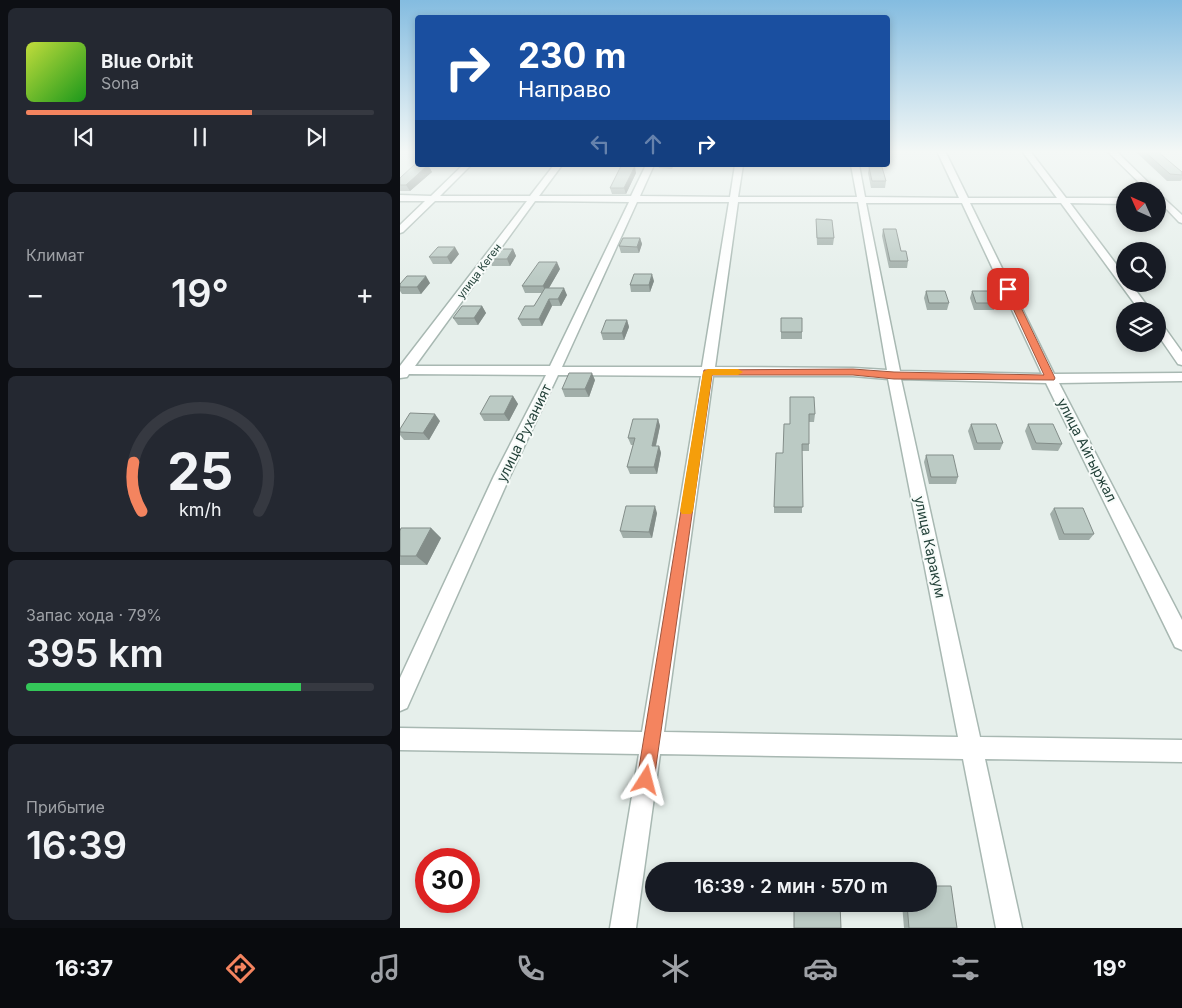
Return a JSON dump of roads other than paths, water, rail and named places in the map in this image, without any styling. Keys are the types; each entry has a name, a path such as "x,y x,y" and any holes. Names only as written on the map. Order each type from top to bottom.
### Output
{"street":[{"path":"400,230 438,194"},
{"name":"улица Кеген","path":"402,372 535,194"},
{"name":"улица Руханият","path":"400,702 502,476 556,369 638,194"},
{"path":"624,928 735,194"},
{"name":"улица Каракум","path":"860,194 894,375 1009,928"},
{"name":"улица Айгыржал","path":"963,194 1050,378 1182,640"},
{"path":"1060,194 1116,271"},
{"path":"400,198 533,197 1116,201"},
{"path":"1166,203 1182,220"},
{"path":"1166,338 1182,361"},
{"path":"402,372 556,369 853,372 894,375 1050,378 1182,377"},
{"path":"400,739 1182,751"}]}
